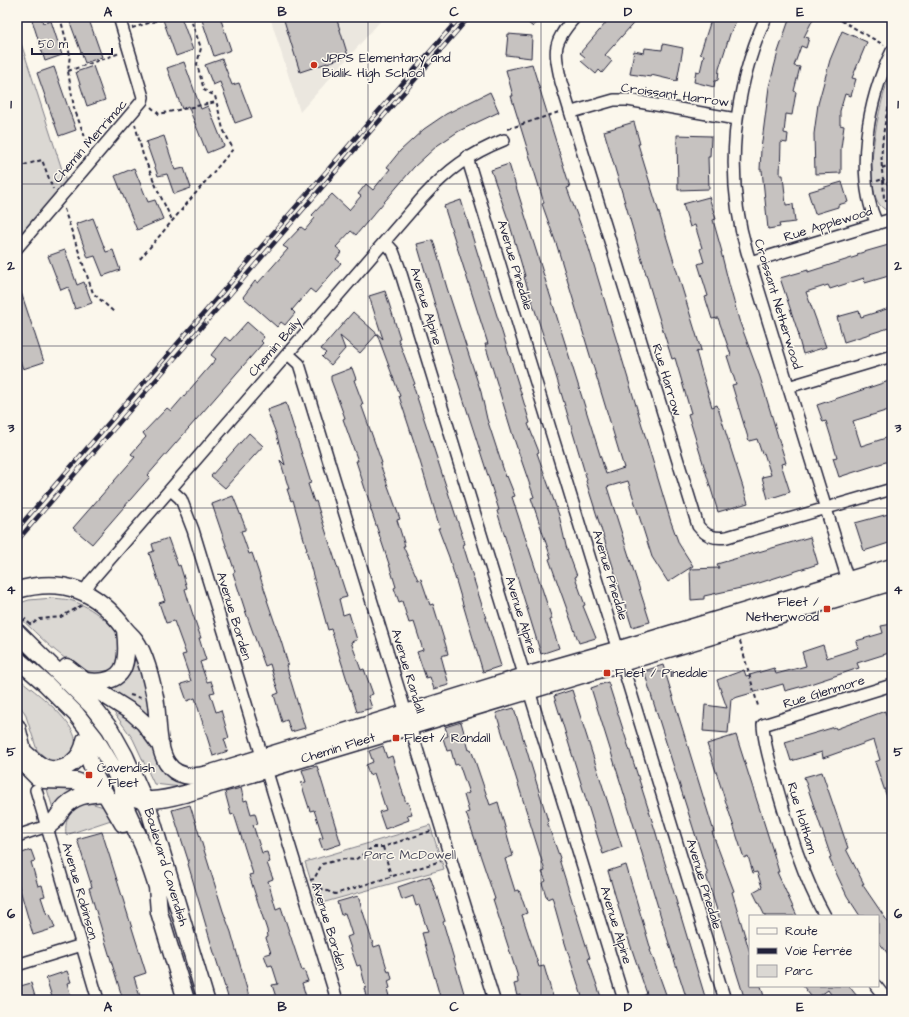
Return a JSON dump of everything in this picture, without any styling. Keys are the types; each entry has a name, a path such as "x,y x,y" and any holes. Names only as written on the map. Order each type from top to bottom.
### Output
{"main road":[{"path":"849,587 892,567"},
{"path":"849,587 892,582"},
{"path":"17,590 38,585 70,587 84,598 108,609 140,649 157,709 161,746"},
{"name":"Chemin Fleet","path":"122,789 132,797 144,799 177,795 264,762 849,587"},
{"path":"22,630 85,681 133,713 144,723 161,746"},
{"name":"Boulevard Cavendish","path":"22,630 98,713 123,751 144,799 206,1000"},
{"path":"85,681 109,681 120,672 127,658 126,630"},
{"name":"Boulevard Cavendish","path":"17,659 59,696 85,724 108,759 122,789 123,802 143,846 157,887 159,912 186,1000"},
{"path":"25,753 42,766 60,769 76,760 82,752 84,745 85,724"},
{"path":"17,727 28,769 39,779 76,781 105,793"},
{"path":"84,745 96,778 126,828 147,890 159,912"},
{"name":"Chemin Fleet","path":"161,746 170,766 181,774 189,776 202,775 264,762"},
{"path":"47,826 54,822 65,806 75,799 88,794 105,793"}],"street":[{"name":"Chemin Merrimac","path":"17,248 142,101 143,97 119,17"},
{"path":"567,112 556,58 556,45 561,32 575,17"},
{"name":"Croissant Netherwood","path":"766,17 753,46 745,74 736,119 735,186 741,226 750,262 849,587"},
{"path":"877,224 870,210 867,192 866,149 870,114 889,48"},
{"name":"Croissant Harrow","path":"567,112 614,100 628,100 736,119"},
{"name":"Rue Harrow","path":"567,112 698,526 707,535 713,538 727,537 892,489"},
{"name":"Chemin Baily","path":"84,598 91,582 441,178 467,157 504,140"},
{"name":"Avenue Pinedale","path":"467,157 725,1000"},
{"name":"Rue Applewood","path":"750,262 892,219"},
{"name":"Avenue Alpine","path":"385,242 393,251 399,267 624,1000"},
{"name":"Avenue Randall","path":"288,354 298,364 494,1000"},
{"path":"788,387 892,356"},
{"name":"Avenue Borden","path":"171,490 181,499 190,524 337,1000"},
{"name":"Rue Glenmore","path":"763,725 892,685"},
{"name":"Rue Holtham","path":"763,725 766,748 782,805 809,883 825,915"},
{"name":"Avenue Robinson","path":"36,790 98,1000"},
{"path":"17,836 47,826"},
{"path":"17,965 82,945"},
{"path":"877,987 887,1000"}],"path":[{"path":"60,17 70,55 68,71 74,108 94,158"},
{"path":"123,30 169,17"},
{"path":"140,259 233,149 223,129 215,96 204,90 197,64 202,48 190,17"},
{"path":"835,17 889,48"},
{"path":"68,71 129,50"},
{"path":"884,200 882,168 883,131 892,94"},
{"path":"142,101 159,114 216,102"},
{"path":"508,128 567,112"},
{"path":"131,115 137,128 143,154 172,220"},
{"path":"17,166 42,160 53,189 60,197 69,227 93,293 115,313"},
{"path":"882,168 892,164"},
{"path":"874,181 883,179"},
{"path":"883,179 892,188"},
{"path":"880,204 884,200 892,200"},
{"path":"22,630 39,619 61,617 84,598"},
{"path":"738,636 758,706"},
{"path":"309,880 314,879 322,864 343,859 355,860 373,847 383,847 433,830"},
{"path":"383,847 391,876"},
{"path":"311,888 317,887 335,894 442,860"}],"shaded area":[{"name":"JPPS Elementary and Bialik High School","path":"270,17 384,17 300,112"}],"green space":[{"path":"17,31 68,188 17,245"},
{"path":"892,70 892,211 890,211 879,204 874,190 872,170 873,147 877,123 887,82"},
{"path":"53,598 66,599 84,606 105,620 112,627 118,634 123,647 119,668 102,674 91,672 79,667 45,642 17,615 17,604 29,600"},
{"path":"134,653 142,674 153,723 105,687"},
{"path":"17,677 58,712 74,734 75,744 71,753 64,759 59,761 49,761 37,750 25,713 17,702"},
{"path":"110,707 146,732 161,764 205,781 181,787 154,784 133,739"},
{"path":"46,786 80,786 55,815"},
{"path":"90,803 104,807 114,819 66,835 66,823 70,813 78,806"},
{"name":"Parc McDowell","path":"430,825 444,869 318,904 305,862"}],"building":[{"path":"31,17 41,17 43,23 51,21 62,55 45,61"},
{"path":"68,17 88,17 102,57 85,63"},
{"path":"162,17 181,17 193,50 176,56"},
{"path":"201,17 220,17 231,50 214,56"},
{"path":"283,17 336,17 348,56 300,72"},
{"path":"521,17 541,17 533,27"},
{"path":"611,17 639,17 605,55 612,61 602,73 599,70 596,74 581,61 585,57 580,53"},
{"path":"712,17 738,17 730,34 719,69 718,80 715,81 714,87 694,82 696,71 700,72 704,55 700,54"},
{"path":"790,17 814,17 804,37 809,38 806,48 801,46 794,66 800,67 794,91 796,92 792,115 786,114 784,133 788,134 787,143 781,142 780,175 783,175 786,205 793,204 795,222 779,224 780,227 768,229 762,170 760,170 761,149 769,87 778,52"},
{"path":"842,31 867,42 852,78 856,79 851,96 845,94 840,111 840,125 844,126 841,148 841,173 815,174 814,134 818,104 830,60"},
{"path":"508,34 532,36 531,58 506,55"},
{"path":"663,44 683,48 677,81 651,75 651,77 630,74 634,51 644,53 645,48 662,50"},
{"path":"222,59 232,85 239,83 252,117 235,123 220,82 213,85 205,65"},
{"path":"184,62 201,109 208,106 224,146 207,153 188,106 182,109 167,68"},
{"path":"532,64 570,187 567,188 587,242 671,522 679,544 693,566 668,582 652,557 628,481 607,487 650,622 632,627 586,481 587,480 551,359 524,277 525,276 509,222 491,170 509,164 606,474 624,468 557,246 542,204 544,203 511,96 513,96 506,70"},
{"path":"93,66 105,100 87,106 76,72"},
{"path":"54,67 76,130 59,136 37,73"},
{"path":"490,92 499,112 459,131 438,145 414,167 356,235 351,231 336,247 342,252 336,259 341,263 315,293 310,289 292,310 295,313 285,325 281,322 277,327 243,297 255,281 258,283 288,249 283,246 301,227 305,230 315,218 312,215 332,194 349,210 361,196 358,194 366,184 373,190 390,169 387,167 400,151 424,129 446,114"},
{"path":"634,122 640,144 638,144 701,350 696,352 712,407 717,405 748,503 718,512 688,414 691,413 675,358 672,359 656,308 604,131"},
{"path":"677,135 711,136 710,157 708,157 709,189 678,190"},
{"path":"164,136 175,170 184,168 191,188 174,194 167,174 158,176 146,142"},
{"path":"134,168 148,202 155,200 163,219 137,230 115,176"},
{"path":"842,182 848,202 838,205 838,207 815,214 808,192"},
{"path":"709,197 716,219 713,220 739,320 760,377 786,463 781,464 790,492 768,499 762,477 771,475 764,453 762,454 757,439 749,441 732,385 736,384 727,356 731,355 718,318 712,319 705,297 708,296 698,264 704,262 700,249 702,248 695,225 690,227 683,204"},
{"path":"461,200 530,423 528,424 539,452 537,453 559,515 566,546 577,576 575,577 585,605 583,606 596,638 579,643 549,559 551,558 531,498 534,497 513,436 485,344 488,344 444,206"},
{"path":"93,218 106,252 113,250 120,270 103,276 95,256 88,258 76,224"},
{"path":"433,240 481,392 487,419 506,477 507,476 515,496 512,497 552,619 550,620 559,648 541,654 497,511 499,510 456,376 417,244"},
{"path":"892,244 892,275 865,283 864,278 830,289 828,285 806,292 826,347 803,354 799,335 780,278 808,270 808,272 858,256 857,254"},
{"path":"65,250 77,285 84,282 92,303 75,309 68,287 61,290 48,256"},
{"path":"17,286 19,286 44,362 23,369 17,352"},
{"path":"385,291 400,338 398,339 415,384 413,385 465,544 463,545 501,666 483,672 449,557 438,528 440,528 400,396 377,334 360,353 340,336 345,349 331,365 322,357 326,353 321,349 353,312 383,339 369,296"},
{"path":"890,308 892,327 844,342 837,317 859,311 861,317"},
{"path":"247,322 264,337 261,341 263,343 148,475 150,477 92,544 73,528 135,457 131,454 146,437 143,433 167,408 171,411 216,359 211,355 225,337 230,341"},
{"path":"352,368 356,379 354,380 363,404 361,404 382,463 380,464 400,519 397,520 405,546 403,546 418,580 421,579 430,605 433,604 446,646 448,654 441,656 449,685 434,689 430,677 426,678 417,652 423,650 414,622 409,623 402,601 399,602 394,588 396,587 356,461 358,461 343,419 345,418 331,380 331,376"},
{"path":"892,380 892,409 853,421 861,446 892,436 892,460 839,477 833,458 837,457 826,421 823,422 817,405"},
{"path":"286,403 311,483 308,484 314,502 316,501 347,597 339,599 343,615 349,613 357,640 351,642 361,670 364,669 373,694 368,696 372,708 357,712 331,629 328,630 293,500 291,501 287,489 289,489 280,460 285,465 277,436 267,410"},
{"path":"249,433 263,446 225,488 211,476"},
{"path":"233,496 245,526 245,530 241,531 249,554 252,553 281,641 288,664 286,665 305,728 291,732 287,720 282,722 274,695 279,693 270,664 265,666 246,613 233,573 235,572 212,504"},
{"path":"892,513 892,542 864,551 855,523"},
{"path":"810,537 818,564 750,586 704,596 704,599 691,600 690,569 719,568 717,564"},
{"path":"168,538 178,566 180,565 187,588 185,589 201,638 199,638 206,660 200,662 207,682 211,681 215,692 210,693 216,712 221,710 229,738 224,739 228,751 213,756 195,698 187,701 181,684 191,681 182,655 186,654 174,621 166,623 159,603 165,601 149,553 154,551 152,544"},
{"path":"892,624 892,652 857,663 859,668 807,685 785,691 783,684 731,699 728,733 703,731 705,705 727,708 717,680 744,670 746,676 774,668 776,674 806,666 802,652 823,645 827,658 858,648 856,641 883,633 881,626"},
{"path":"663,665 714,832 712,832 734,891 732,892 749,950 749,987 761,987 765,1000 745,1000 706,875 708,875 644,671"},
{"path":"608,682 655,830 706,1000 687,1000 666,934 591,688"},
{"path":"572,690 622,847 603,854 554,696"},
{"path":"514,708 548,821 547,822 560,858 559,859 590,958 588,959 602,1000 583,1000 552,897 547,899 542,883 546,881 542,872 545,871 496,713"},
{"path":"885,711 892,735 892,806 890,806 875,762 880,760 874,740 823,758 822,752 791,761 785,742 835,727 836,729"},
{"path":"461,722 469,750 471,749 490,805 498,802 513,856 505,859 515,891 519,890 527,913 522,915 539,967 544,966 553,997 543,1000 522,1000 520,995 517,996 514,984 518,983 517,974 493,899 495,899 466,813 469,812 464,795 469,793 459,764 455,765 451,750 447,751 443,738 448,736 445,727"},
{"path":"736,735 772,848 779,872 777,872 797,915 764,915 753,892 762,887 757,872 753,873 748,856 744,858 707,744"},
{"path":"383,746 387,758 392,756 406,803 408,802 412,814 407,815 409,820 385,829 379,812 386,810 374,773 369,775 366,765 373,762 369,751"},
{"path":"317,766 341,844 323,850 319,839 323,838 318,822 314,810 310,811 301,783 306,782 302,770"},
{"path":"822,772 848,848 846,849 864,884 862,884 892,928 892,959 879,942 879,915 859,915 847,896 829,858 831,857 804,777"},
{"path":"241,788 244,801 247,800 251,814 255,813 258,824 253,825 262,853 267,852 270,862 267,863 273,879 268,881 276,909 281,907 302,971 304,970 308,981 302,983 307,1000 277,1000 272,985 278,984 272,965 268,966 264,955 271,953 266,938 268,937 267,930 249,875 253,874 234,814 231,815 225,792"},
{"path":"190,805 231,932 250,1000 229,1000 211,943 188,864 189,863 172,810"},
{"path":"102,832 146,973 134,977 141,1000 123,1000 89,888 92,887 77,839"},
{"path":"31,850 35,861 31,862 38,886 42,885 45,896 41,897 47,915 50,914 55,928 33,935 17,879 17,860 20,859 19,854"},
{"path":"626,865 650,950 668,1000 633,1000 647,994 626,932 608,871"},
{"path":"430,876 445,921 443,922 466,1000 441,1000 422,933 428,932 419,905 416,906 413,896 402,900 398,887"},
{"path":"358,896 374,947 380,945 388,972 390,971 392,979 388,981 390,988 387,989 390,1000 367,1000 364,988 366,988 360,965 357,966 347,937 352,935 345,913 341,915 337,902"},
{"path":"67,971 71,982 67,983 72,1000 53,1000 46,978"},
{"path":"31,983 36,1000 17,1000 17,987"},
{"path":"804,987 850,987 860,1000 835,1000 828,990 814,1000"}],"railway":[{"path":"17,529 460,17"},
{"path":"17,541 469,17"}],"place":[{"name":"JPPS Elementary and Bialik High School","path":"314,65"},
{"name":"Fleet / Netherwood","path":"827,609"},
{"name":"Fleet / Pinedale","path":"607,673"},
{"name":"Fleet / Randall","path":"396,738"},
{"name":"Cavendish / Fleet","path":"89,775"}]}
